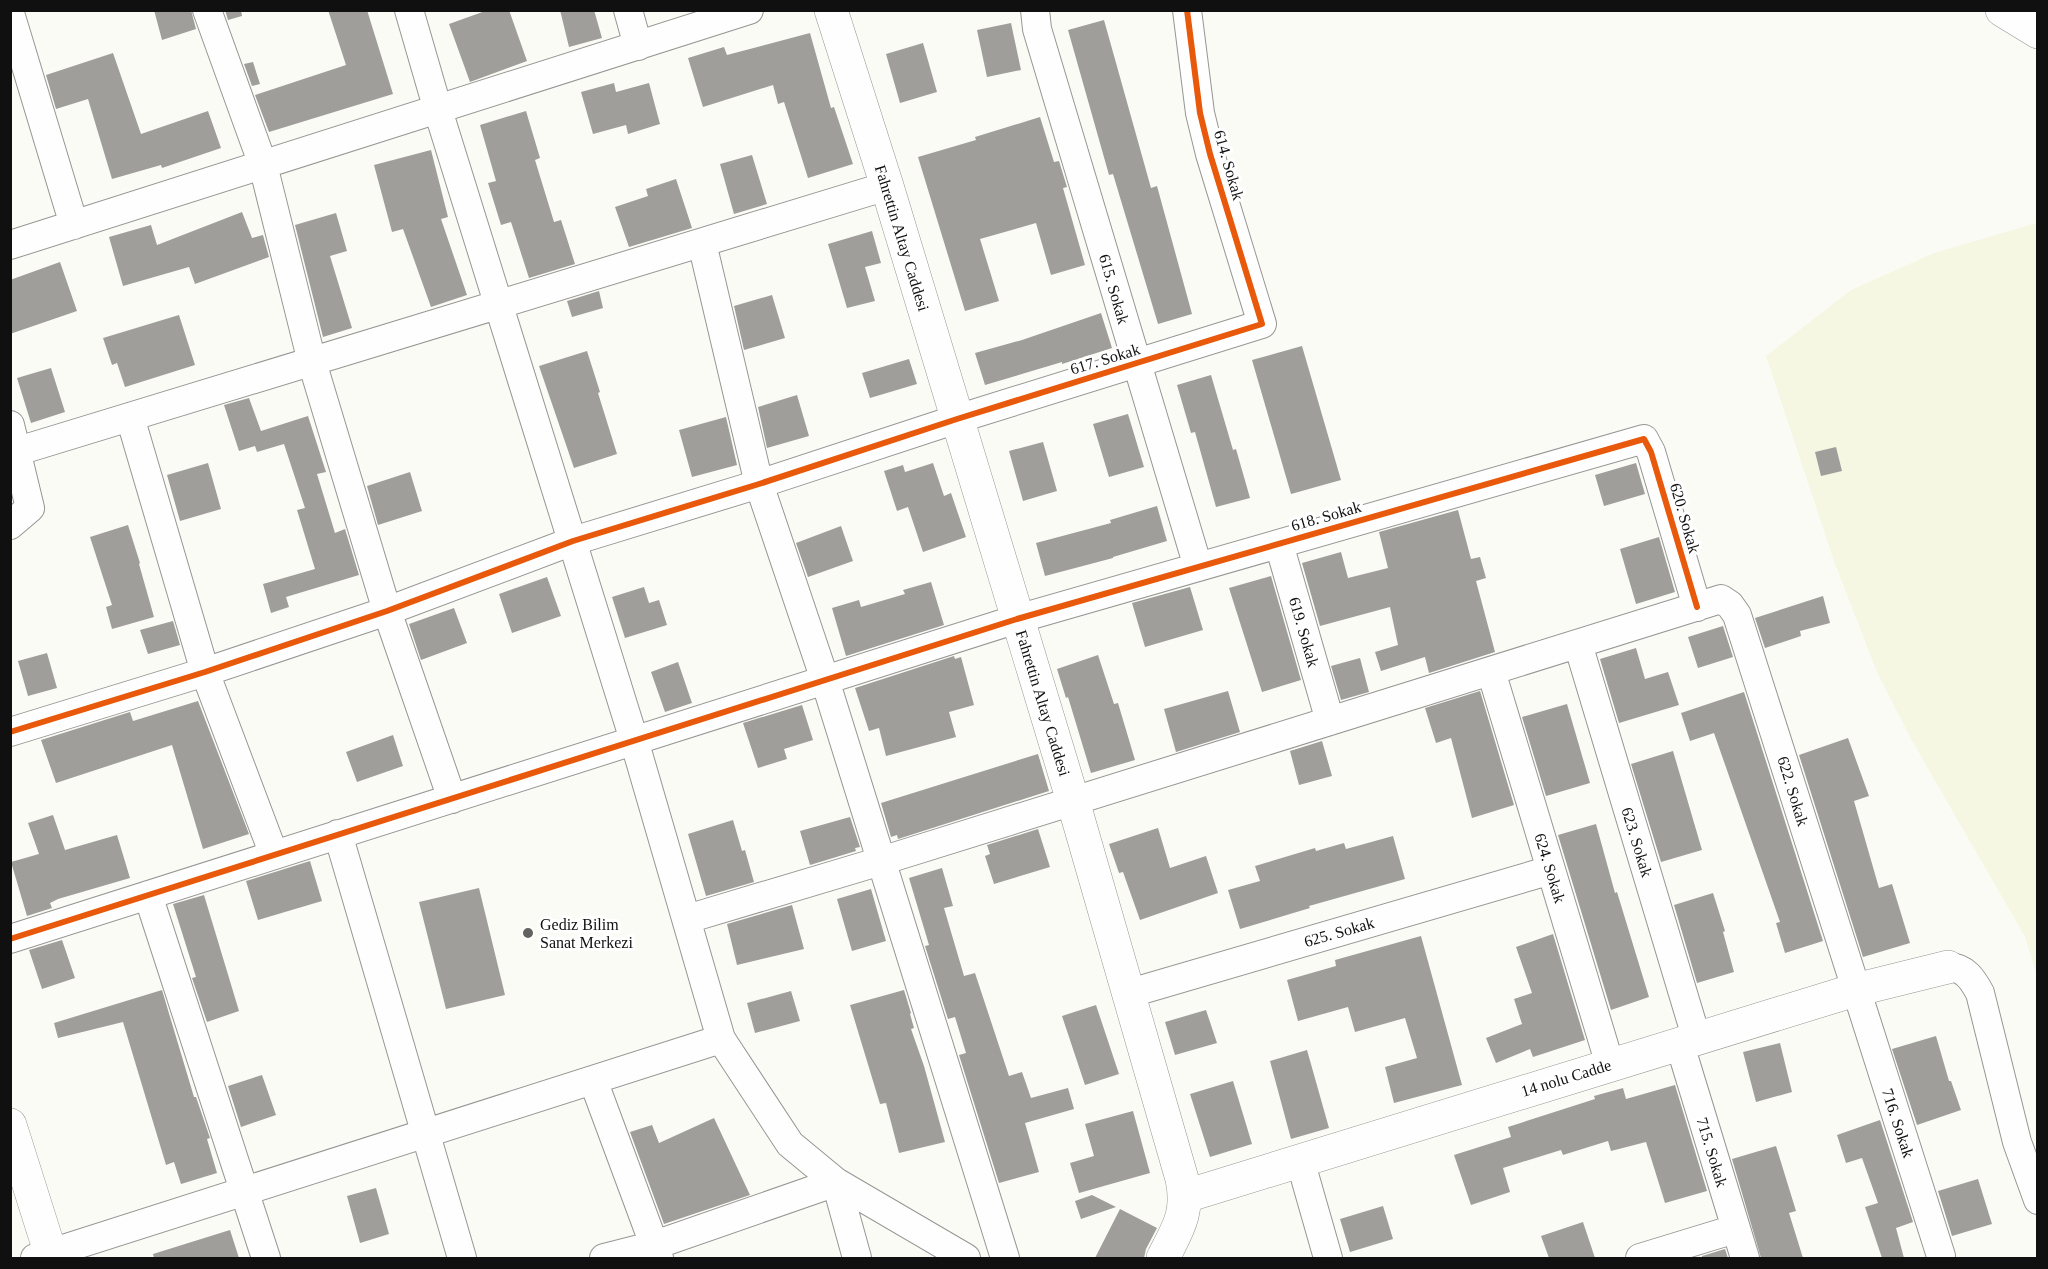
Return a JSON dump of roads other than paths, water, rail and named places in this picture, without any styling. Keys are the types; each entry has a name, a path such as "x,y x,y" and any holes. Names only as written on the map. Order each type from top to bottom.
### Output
{"street":[{"path":"207,10 263,165 312,362 387,611 452,799"},
{"path":"409,10 634,740 721,1039 790,1144 836,1182 966,1258"},
{"path":"628,10 638,46"},
{"path":"10,245 749,10"},
{"name":"Fahrettin Altay Caddesi","path":"831,10 887,186 1073,801 1186,1196 1185,1210 1163,1258"},
{"name":"615. Sokak","path":"1035,10 1037,29 1198,567"},
{"name":"614. Sokak","path":"1187,10 1203,123 1210,154 1262,324"},
{"path":"2002,10 2037,32"},
{"path":"10,13 15,42 74,225"},
{"path":"10,525 30,508 14,438 130,417 887,186"},
{"path":"702,243 759,484 825,680 1005,1258"},
{"name":"617. Sokak","path":"10,732 205,672 387,611 573,541 1262,324"},
{"path":"130,417 205,672 274,855"},
{"name":"618. Sokak","path":"10,939 1017,619 1644,440"},
{"name":"620. Sokak","path":"1644,440 1652,452 1709,603"},
{"name":"619. Sokak","path":"1279,544 1330,721"},
{"path":"687,919 882,861 1709,603"},
{"name":"622. Sokak","path":"1709,603 1730,605 1737,615 1856,990"},
{"name":"623. Sokak","path":"1578,644 1688,1042"},
{"name":"624. Sokak","path":"1491,671 1610,1065"},
{"path":"338,834 462,1258"},
{"name":"625. Sokak","path":"1127,994 1551,870"},
{"path":"148,895 266,1258"},
{"path":"1948,967 1957,967 1965,972 1974,981 1980,993 2017,1142 2037,1200"},
{"name":"14 nolu Cadde","path":"1186,1196 1856,990 1948,967"},
{"name":"716. Sokak","path":"1856,990 1941,1256"},
{"path":"10,1125 46,1257 721,1039"},
{"name":"715. Sokak","path":"1688,1042 1745,1258"},
{"path":"594,1080 657,1252"},
{"path":"1300,1160 1328,1258"},
{"path":"604,1258 657,1252 836,1182"},
{"path":"836,1182 857,1258"},
{"path":"1640,1258 1736,1229"}],"place":[{"name":"Gediz Bilim Sanat Merkezi","path":"528,933"}]}
